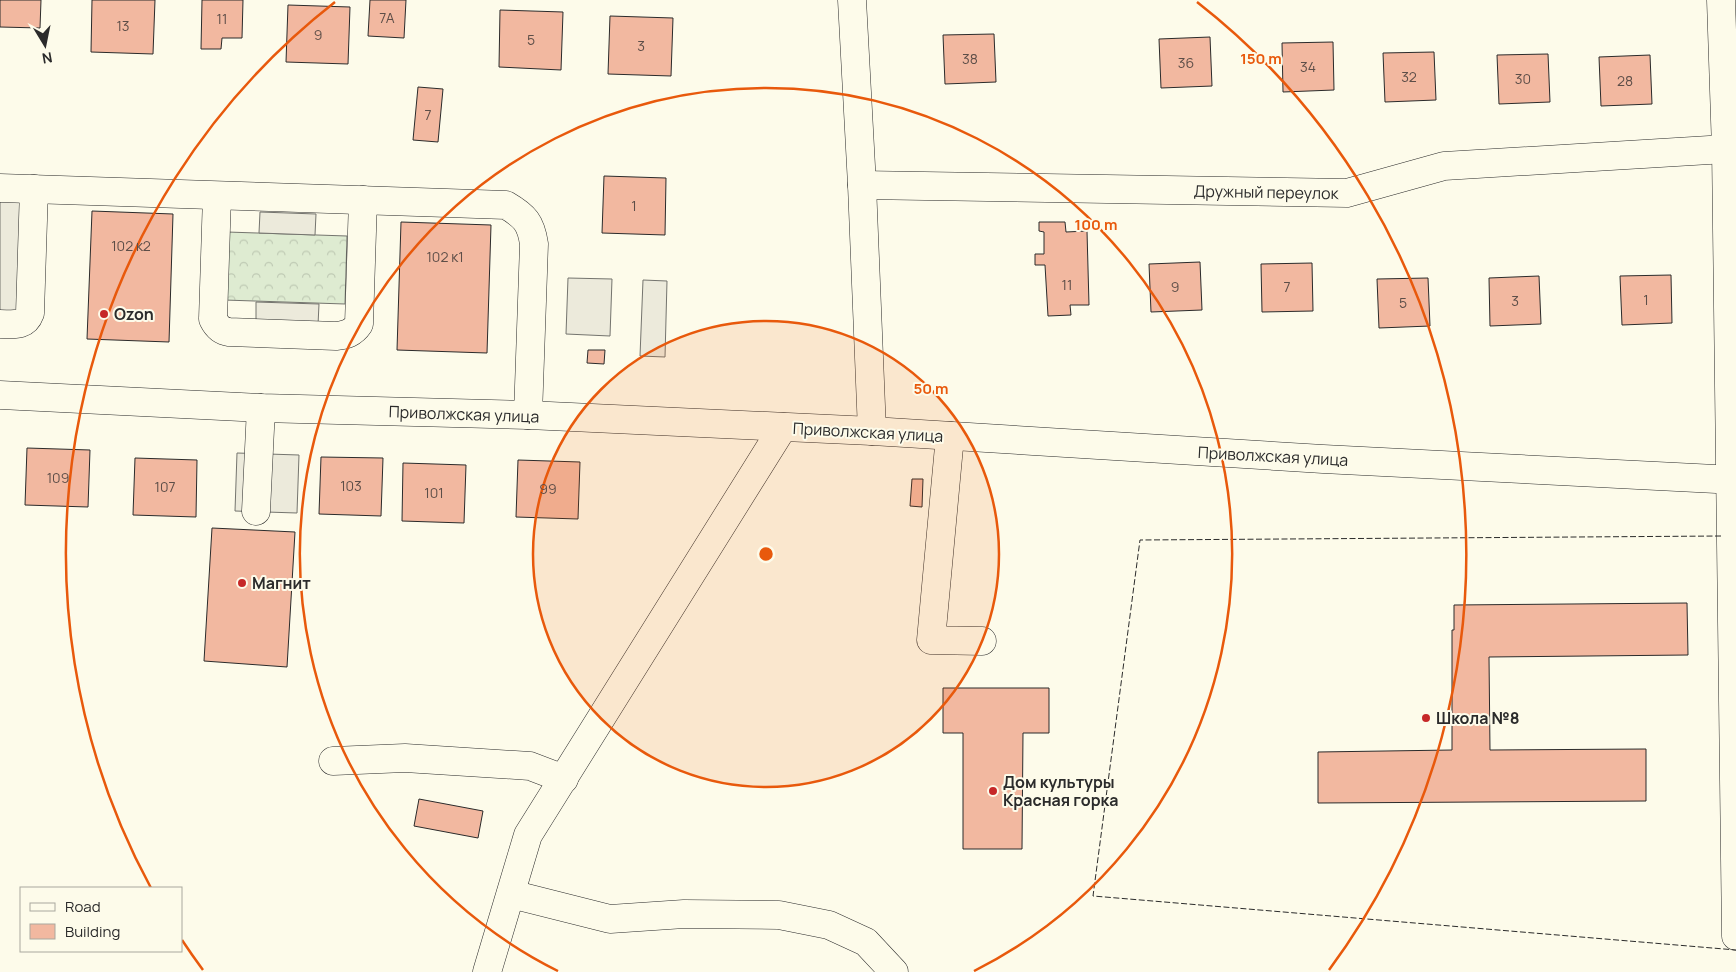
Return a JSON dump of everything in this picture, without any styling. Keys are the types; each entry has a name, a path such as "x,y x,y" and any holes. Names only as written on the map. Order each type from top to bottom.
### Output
{"street":[{"path":"852,0 872,431"},
{"path":"1721,0 1731,258 1736,936"},
{"name":"Дружный переулок","path":"862,185 1346,193 1444,166 1726,149"},
{"path":"0,188 506,205 519,212 527,221 532,231 534,244 528,416"},
{"path":"0,324 23,323 30,313 34,189"},
{"path":"217,196 213,319 216,325 229,332 316,335 346,335 352,332 359,324 363,200"},
{"name":"Приволжская улица","path":"0,395 261,408 528,416 872,431 1363,461 1733,480"},
{"path":"256,512 261,408"},
{"path":"487,972 528,835 783,427"},
{"path":"950,436 931,640 982,641"},
{"path":"333,762 405,758 530,766 564,779"},
{"path":"510,894 610,919 684,914 779,915 828,925 866,942 894,972"}],"green space":[{"path":"227,232 347,236 345,304 224,300"}],"shaded area":[{"path":"0,191 25,192 21,315 0,314"},
{"path":"260,212 316,214 315,235 259,233"},
{"path":"568,278 612,279 610,336 566,334"},
{"path":"643,280 667,281 665,357 640,356"},
{"path":"256,302 319,304 318,325 256,323"},
{"path":"237,453 299,455 297,513 235,511"}],"building":[{"path":"0,0 41,0 40,28 0,27"},
{"path":"92,0 155,0 153,54 91,52"},
{"path":"202,0 243,0 242,38 222,38 221,49 201,49"},
{"path":"370,0 406,0 404,38 368,36"},
{"path":"288,5 350,7 348,64 286,62"},
{"path":"500,10 563,12 561,70 499,67"},
{"path":"610,16 673,18 671,76 608,74"},
{"path":"994,34 996,82 945,84 943,35"},
{"path":"1210,37 1212,86 1161,88 1159,39"},
{"path":"1333,42 1334,90 1283,92 1282,43"},
{"path":"1434,52 1436,100 1385,102 1383,53"},
{"path":"1548,54 1550,102 1499,104 1497,55"},
{"path":"1650,55 1652,104 1601,106 1599,57"},
{"path":"418,87 443,89 438,142 413,140"},
{"path":"604,176 666,178 665,235 602,233"},
{"path":"92,211 173,214 169,342 87,339"},
{"path":"401,222 491,225 487,353 397,350"},
{"path":"1039,222 1065,222 1066,232 1087,231 1089,305 1070,305 1071,315 1048,316 1045,265 1035,265 1035,254 1044,254 1044,232 1039,231"},
{"path":"1200,262 1202,310 1151,312 1149,264"},
{"path":"1312,263 1313,311 1262,312 1261,264"},
{"path":"1671,275 1672,323 1622,325 1620,276"},
{"path":"1539,276 1541,324 1490,326 1489,278"},
{"path":"1428,278 1430,326 1379,328 1377,279"},
{"path":"588,350 605,350 604,364 587,363"},
{"path":"27,448 90,450 88,507 25,505"},
{"path":"321,457 383,458 381,516 319,514"},
{"path":"135,458 197,460 196,517 133,515"},
{"path":"518,460 580,462 578,519 516,517"},
{"path":"403,463 466,465 464,523 402,521"},
{"path":"912,479 923,479 922,507 910,506"},
{"path":"212,528 295,532 287,667 204,661"},
{"path":"1687,603 1688,655 1489,657 1490,750 1646,749 1646,801 1318,803 1318,752 1452,750 1452,630 1454,630 1454,605"},
{"name":"Дом культуры Красная горка","path":"943,688 1049,688 1049,733 1023,733 1022,849 963,849 963,733 943,733"},
{"path":"419,799 483,811 478,838 414,826"}],"fence":[{"path":"1721,536 1140,540 1093,896 1736,950"}],"place":[{"name":"Ozon","path":"104,314"},
{"name":"Магнит","path":"242,583"},
{"name":"Школа №8","path":"1426,718"},
{"name":"Дом культуры Красная горка","path":"993,791"}]}
